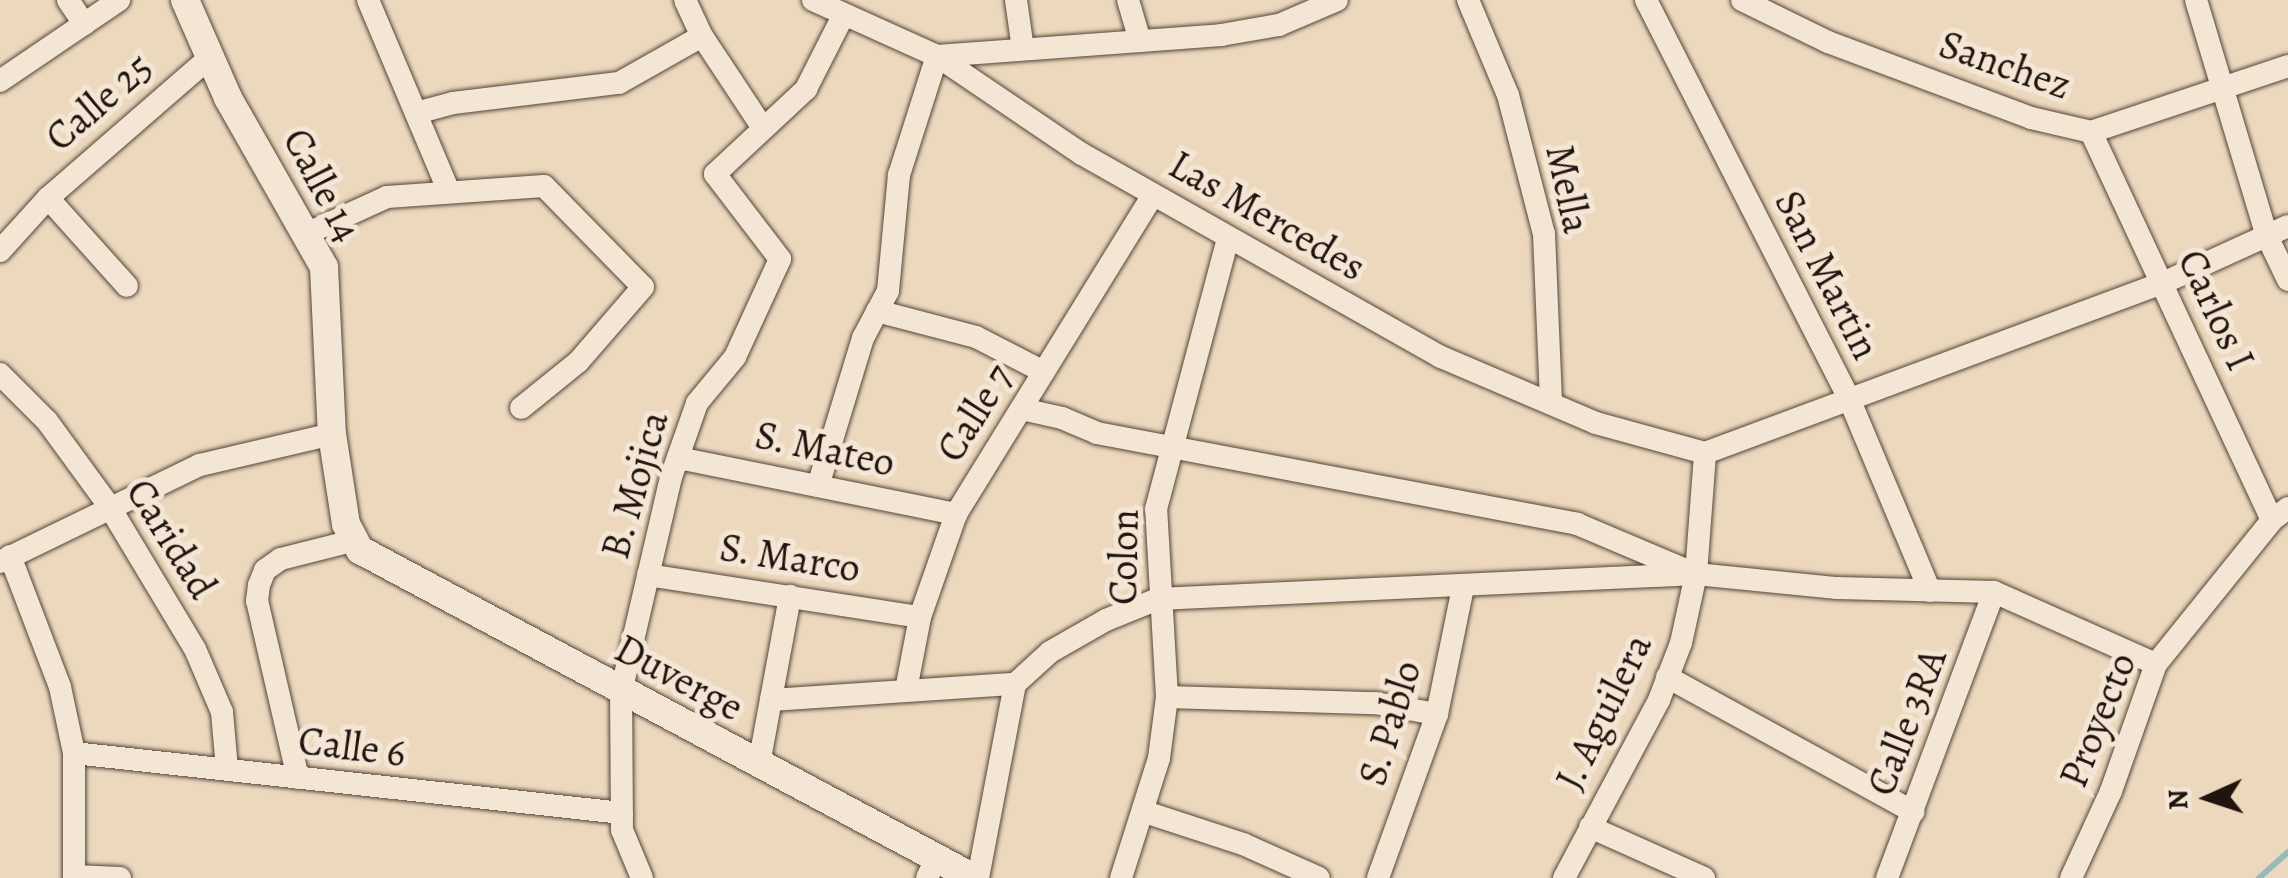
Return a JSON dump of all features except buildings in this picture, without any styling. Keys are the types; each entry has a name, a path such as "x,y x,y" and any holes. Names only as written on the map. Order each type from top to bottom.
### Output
{"street":[{"path":"68,0 84,24"},
{"path":"0,81 119,0"},
{"name":"Calle 14","path":"185,0 228,98 324,267 332,434 352,541"},
{"path":"368,0 448,192"},
{"path":"685,0 702,36 763,128 806,89 843,16"},
{"name":"Las Mercedes","path":"813,0 937,56 1082,154 1440,357 1596,423 1705,453"},
{"path":"1016,0 1023,50"},
{"path":"1128,0 1140,41"},
{"path":"818,486 863,338 888,292 899,176 937,56 1221,35 1280,25 1337,0"},
{"name":"Mella","path":"1468,0 1508,95 1544,234 1551,403"},
{"name":"San Martin","path":"1646,0 1850,402 1930,591"},
{"path":"2196,0 2220,88 2277,230 2288,280"},
{"name":"Sanchez","path":"1758,3 1828,42 2031,118 2092,132 2288,66"},
{"path":"416,113 452,103 619,83 702,36"},
{"name":"Calle 25","path":"0,251 48,198 210,57"},
{"name":"B. Mojica","path":"622,822 620,692 678,458 697,403 735,357 780,259 715,174 763,128"},
{"name":"Carlos I","path":"2092,132 2162,284 2280,514"},
{"path":"306,234 388,197 544,186 643,287 642,293 578,362 521,408"},
{"name":"Calle 7","path":"906,690 920,617 956,514 1152,194"},
{"path":"48,198 127,286"},
{"path":"1705,453 2162,284 2277,230"},
{"name":"Colon","path":"1121,878 1159,758 1167,696 1158,599 1156,509 1228,238"},
{"path":"877,311 976,338 1044,372"},
{"name":"Caridad","path":"0,374 47,421 110,506 194,649 222,712 227,769"},
{"path":"1022,409 1062,418 1097,433 1578,524 1696,574"},
{"path":"120,878 74,877 74,753 60,687 5,559 200,465 332,434"},
{"name":"J. Aguilera","path":"1564,878 1681,643 1696,574 1705,453"},
{"name":"S. Mateo","path":"678,458 956,514"},
{"name":"Proyecto","path":"2071,878 2111,791 2156,664 2280,514"},
{"path":"298,778 257,601 259,586 265,570 281,560 352,541"},
{"name":"Duverge","path":"352,541 372,559 759,764 932,868 976,878"},
{"path":"771,700 1015,684 1064,644 1106,620 1158,599 1696,574 1838,588 1994,592 2156,664"},
{"name":"S. Marco","path":"648,575 920,617"},
{"name":"S. Pablo","path":"1378,878 1437,714 1464,587"},
{"name":"Calle 3RA","path":"1887,878 1994,592"},
{"path":"759,764 790,596"},
{"path":"1667,677 1914,812"},
{"path":"976,878 1015,684"},
{"path":"1167,696 1374,703 1437,714"},
{"name":"Calle 6","path":"74,753 227,769 622,822"},
{"path":"1144,812 1243,844 1319,878"},
{"path":"622,822 633,875"},
{"path":"1590,826 1704,878"}],"waterway":[{"path":"2259,878 2288,852"}]}
